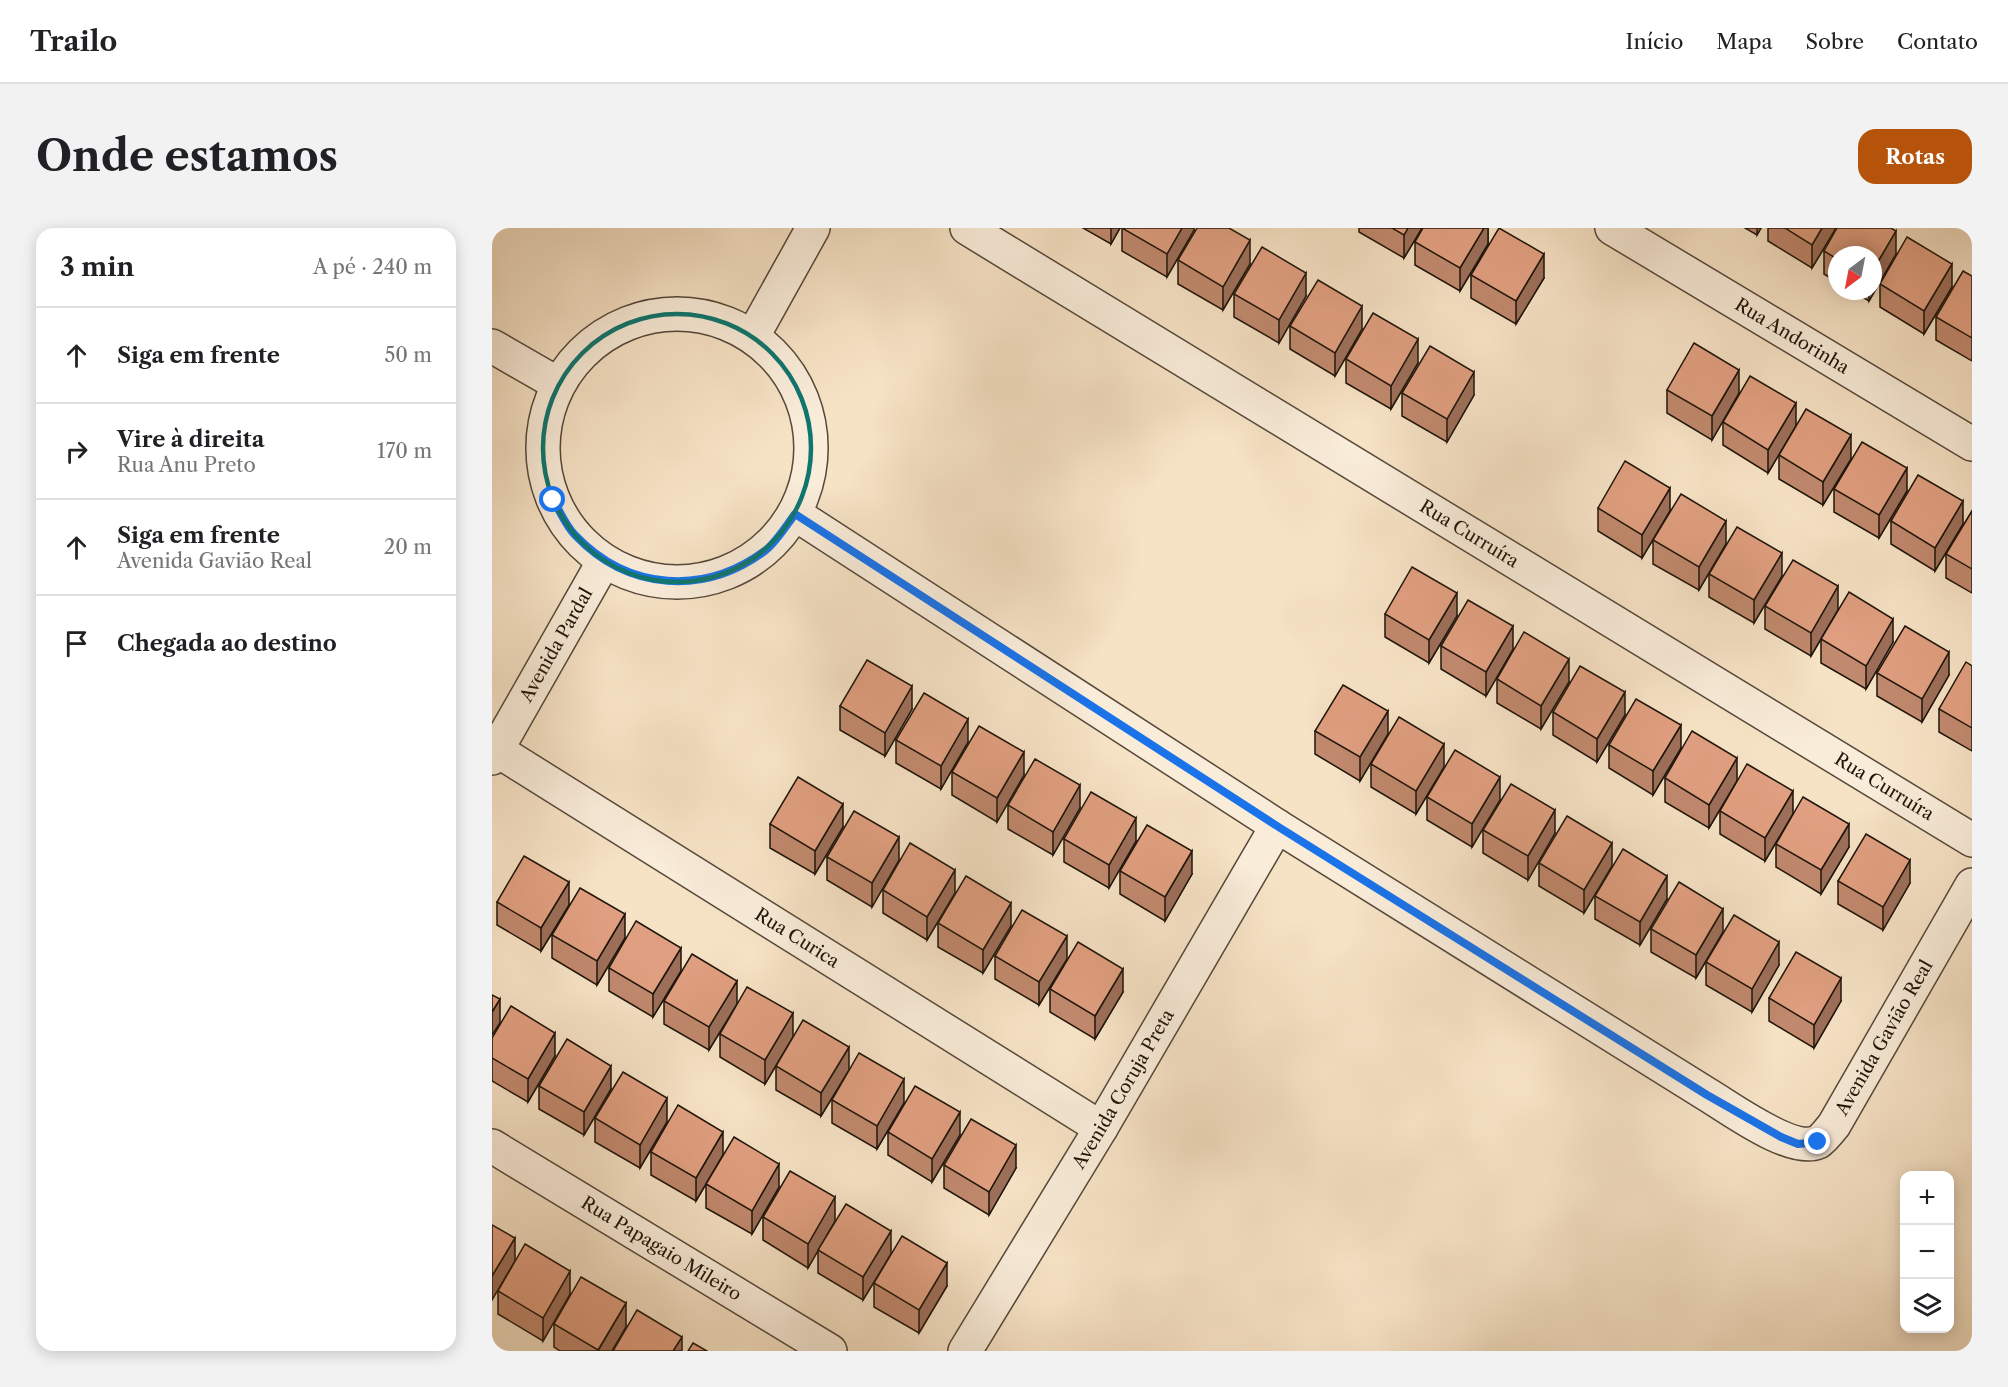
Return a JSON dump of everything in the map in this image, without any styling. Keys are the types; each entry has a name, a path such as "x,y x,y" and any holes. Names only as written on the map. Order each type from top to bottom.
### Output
{"street":[{"path":"754,334 813,228"},
{"name":"Rua Curruíra","path":"968,228 1972,840"},
{"name":"Rua Andorinha","path":"1612,228 1972,444"},
{"path":"688,313 754,334 774,354 799,389 812,431 810,474 795,514 767,549 730,572 688,583 644,578 604,561 573,534 553,500 543,462 544,421 558,384 590,344 636,319 688,313"},
{"path":"492,346 558,384"},
{"name":"Avenida Gavião Real","path":"795,514 1277,826 1707,1095 1781,1137 1798,1144 1818,1142 1834,1125 1972,885"},
{"name":"Avenida Pardal","path":"494,752 604,561"},
{"name":"Rua Curica","path":"494,752 1101,1128"},
{"name":"Avenida Coruja Preta","path":"965,1351 1101,1128 1277,826"},
{"name":"Rua Papagaio Mileiro","path":"492,1146 830,1351"}],"highlighted area":[{"path":"688,313 754,334 799,389 811,431 810,474 795,514 767,549 730,572 688,583 644,578 604,561 573,534 553,500 543,462 544,421 558,384 590,343 636,319"}],"building":[{"path":"1122,228 1182,228 1167,254"},
{"path":"1197,228 1229,228 1250,240 1223,287 1178,260"},
{"path":"1392,228 1408,228 1404,235"},
{"path":"1423,228 1484,228 1460,268 1415,242"},
{"path":"1499,228 1544,254 1516,301 1471,275"},
{"path":"1785,228 1822,228 1812,245"},
{"path":"1837,228 1891,228 1896,231 1882,255 1882,246 1828,246 1828,253 1824,251"},
{"path":"1907,237 1952,264 1924,311 1882,285 1882,281"},
{"path":"1262,247 1306,273 1279,320 1234,294"},
{"path":"1963,271 1972,276 1972,338 1936,317"},
{"path":"1318,280 1362,306 1335,353 1290,326"},
{"path":"1373,313 1418,339 1391,386 1346,359"},
{"path":"1694,343 1739,370 1712,416 1667,390"},
{"path":"1430,346 1474,372 1447,419 1402,393"},
{"path":"1750,376 1796,403 1768,450 1723,422"},
{"path":"1806,409 1851,435 1823,482 1779,455"},
{"path":"1862,442 1907,468 1879,515 1834,489"},
{"path":"1625,461 1670,488 1642,535 1598,508"},
{"path":"1918,475 1963,501 1935,548 1891,521"},
{"path":"1681,494 1726,521 1699,567 1653,540"},
{"path":"1972,511 1972,569 1946,554"},
{"path":"1737,527 1782,553 1754,600 1709,574"},
{"path":"1793,560 1838,586 1811,633 1765,606"},
{"path":"1412,567 1457,593 1429,640 1385,614"},
{"path":"1849,592 1893,619 1866,666 1821,639"},
{"path":"1468,600 1513,626 1486,672 1441,646"},
{"path":"1905,626 1949,652 1922,699 1877,673"},
{"path":"1524,632 1569,659 1541,706 1497,679"},
{"path":"867,660 912,686 885,733 840,706"},
{"path":"1966,662 1972,666 1972,728 1939,709"},
{"path":"1580,666 1625,692 1597,739 1553,712"},
{"path":"1343,685 1388,711 1360,757 1315,731"},
{"path":"924,693 968,719 941,766 896,740"},
{"path":"1636,699 1681,725 1653,771 1609,745"},
{"path":"1399,717 1444,744 1416,791 1371,764"},
{"path":"979,726 1024,752 997,798 952,772"},
{"path":"1692,731 1737,758 1709,805 1665,778"},
{"path":"1455,750 1500,777 1472,824 1427,797"},
{"path":"1035,759 1080,785 1053,832 1008,805"},
{"path":"1747,764 1793,791 1765,838 1720,811"},
{"path":"798,777 843,804 815,851 770,824"},
{"path":"1511,784 1555,810 1528,856 1483,830"},
{"path":"1091,792 1136,818 1109,865 1064,839"},
{"path":"1803,797 1849,824 1821,870 1776,844"},
{"path":"854,811 899,837 872,883 827,857"},
{"path":"1567,816 1612,843 1584,890 1539,863"},
{"path":"1147,825 1192,851 1165,897 1120,871"},
{"path":"1866,834 1910,860 1883,907 1838,881"},
{"path":"910,843 955,870 927,917 883,890"},
{"path":"1623,849 1667,876 1640,922 1595,896"},
{"path":"524,856 569,882 541,928 497,902"},
{"path":"966,876 1011,903 983,950 938,923"},
{"path":"1679,882 1723,909 1696,955 1651,929"},
{"path":"580,888 625,914 597,961 552,935"},
{"path":"1022,910 1067,936 1039,982 995,956"},
{"path":"1734,915 1779,942 1752,989 1706,962"},
{"path":"636,921 681,948 653,994 609,968"},
{"path":"1078,942 1123,969 1095,1016 1050,989"},
{"path":"1796,952 1841,978 1814,1025 1769,998"},
{"path":"692,954 737,981 709,1027 664,1001"},
{"path":"747,987 793,1013 765,1060 720,1034"},
{"path":"492,995 500,999 492,1012"},
{"path":"511,1006 555,1033 528,1079 492,1058 492,1038"},
{"path":"803,1020 849,1047 821,1093 776,1066"},
{"path":"567,1039 611,1066 584,1112 539,1086"},
{"path":"859,1053 904,1079 877,1126 832,1100"},
{"path":"623,1072 667,1098 640,1145 595,1118"},
{"path":"915,1086 960,1112 932,1159 888,1132"},
{"path":"678,1105 723,1132 696,1178 651,1152"},
{"path":"971,1119 1016,1145 989,1192 944,1165"},
{"path":"734,1137 779,1164 752,1211 706,1184"},
{"path":"790,1171 835,1197 808,1244 763,1217"},
{"path":"846,1204 891,1231 863,1277 818,1250"},
{"path":"492,1225 515,1238 492,1276"},
{"path":"902,1236 947,1263 919,1310 874,1283"},
{"path":"525,1244 570,1271 543,1318 498,1291"},
{"path":"581,1277 626,1303 598,1350 554,1324"},
{"path":"637,1310 682,1337 673,1351 613,1351"},
{"path":"693,1343 707,1351 688,1351"}],"route":[{"path":"553,500 573,534 604,561 644,578 688,583 730,572 767,549 795,514 1277,826 1707,1095 1781,1137 1798,1144 1818,1142"}]}
